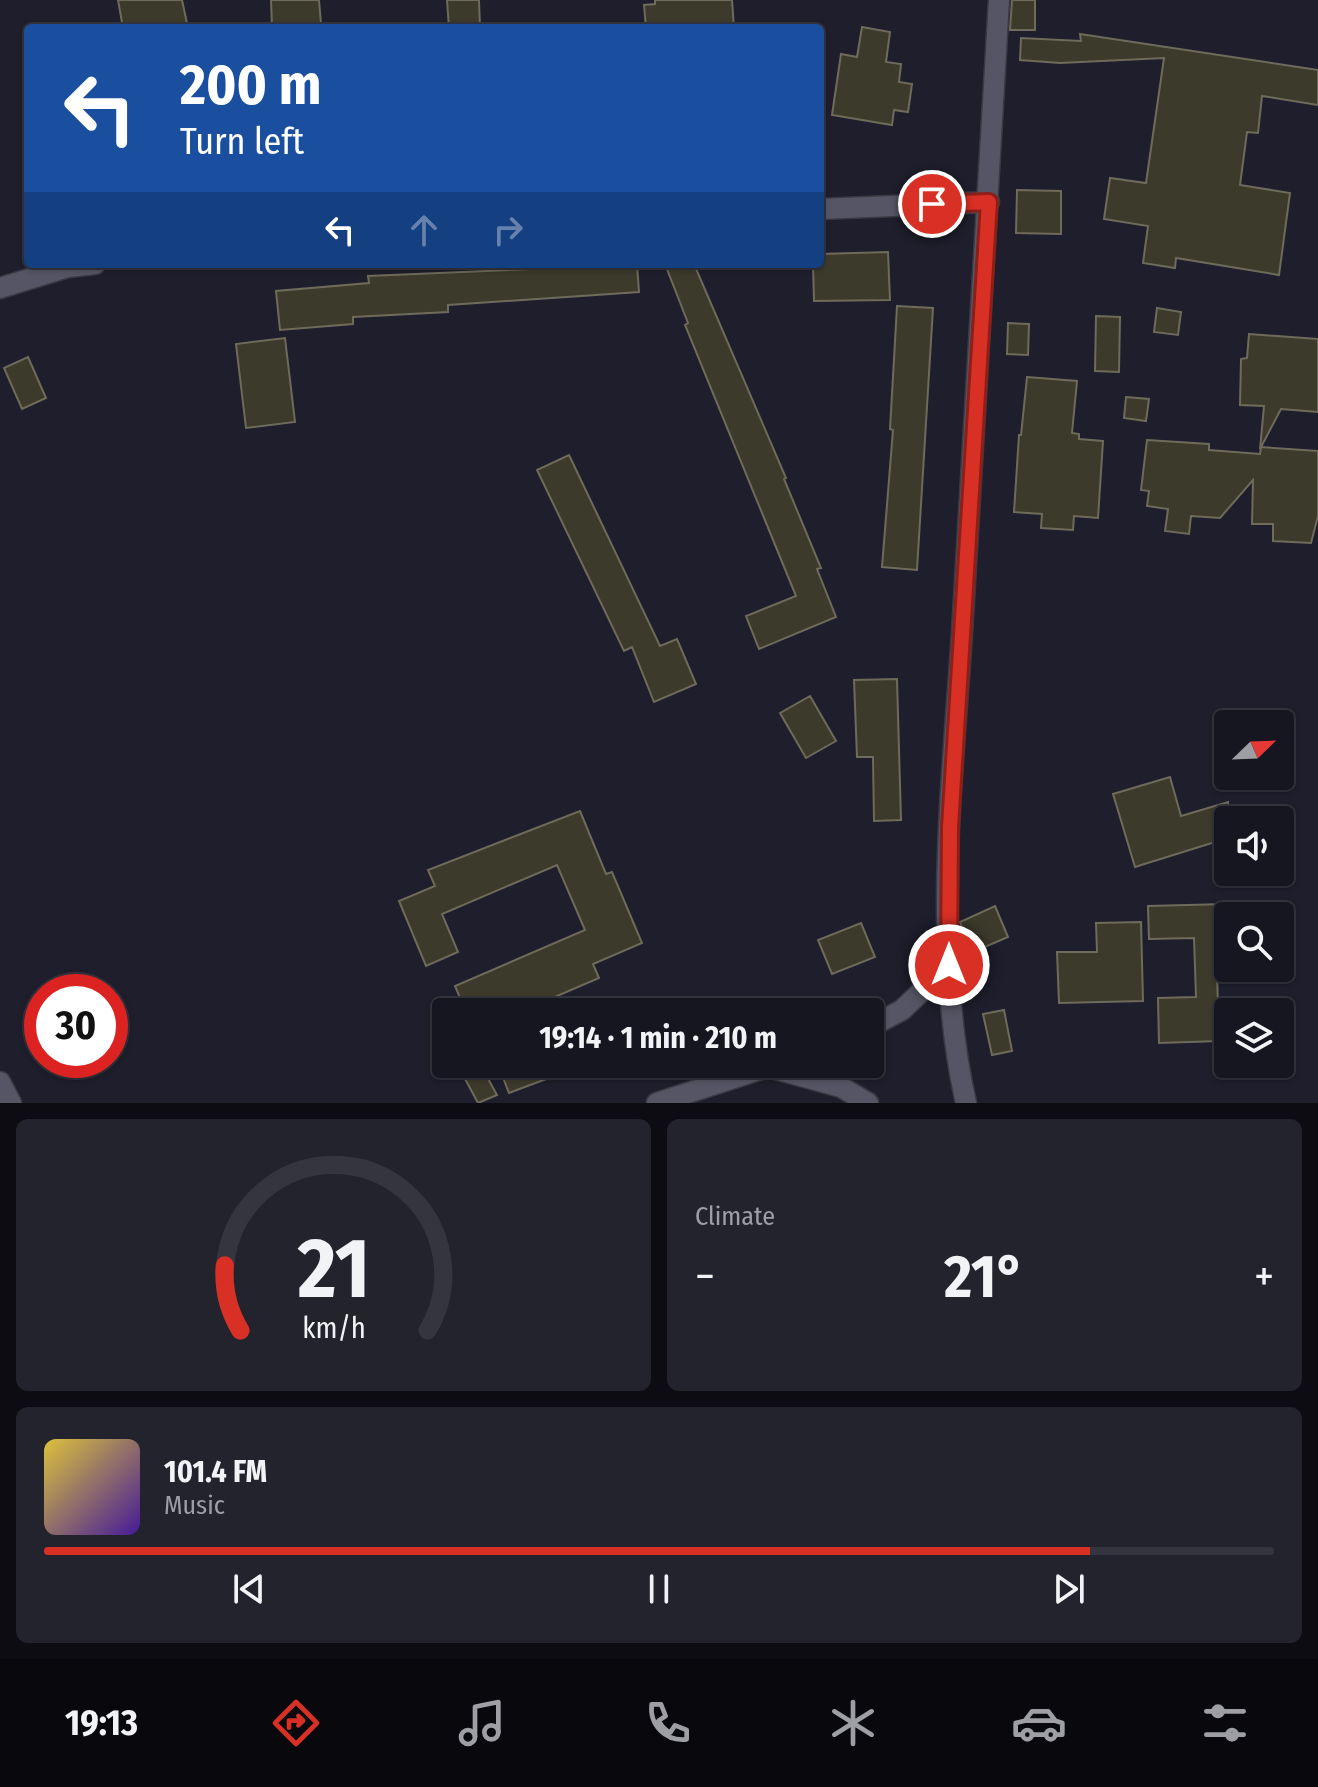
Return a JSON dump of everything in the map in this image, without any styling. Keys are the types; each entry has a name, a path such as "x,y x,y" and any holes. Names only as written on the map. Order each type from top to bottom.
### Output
{"street":[{"path":"966,1103 953,1048 949,965 950,827 999,0"},
{"path":"824,209 989,202"},
{"path":"0,288 65,268"},
{"path":"884,1020 902,1010 949,965"},
{"path":"657,1103 735,1078"},
{"path":"812,1078 841,1087 868,1103"},
{"path":"0,1082 11,1103"}],"building":[{"path":"118,0 182,0 187,24 122,24"},
{"path":"271,0 319,0 321,24 272,24"},
{"path":"447,0 479,0 480,24 449,24"},
{"path":"655,0 732,0 734,24 646,24 644,5 655,4"},
{"path":"1012,0 1035,0 1035,30 1010,30"},
{"path":"862,27 890,32 886,62 901,64 899,82 912,84 908,112 894,110 892,125 832,115 841,54 857,57"},
{"path":"1080,34 1318,70 1318,105 1262,96 1258,133 1247,132 1240,185 1290,193 1279,275 1176,258 1175,268 1143,263 1148,226 1104,219 1110,178 1146,183 1164,58 1060,63 1020,60 1021,38 1081,41"},
{"path":"1017,190 1061,191 1061,234 1016,233"},
{"path":"888,252 890,300 814,301 813,268 824,268 824,254"},
{"path":"555,268 637,268 639,292 448,305 448,312 353,317 353,324 280,330 276,291 369,283 368,276"},
{"path":"667,268 696,268 786,478 821,568 817,569 836,617 759,649 746,616 796,596 685,325 688,323"},
{"path":"897,306 933,308 917,570 882,567 893,430 890,429"},
{"path":"1157,308 1181,312 1178,335 1154,332"},
{"path":"1096,316 1120,317 1119,372 1095,371"},
{"path":"1008,323 1029,324 1028,355 1007,354"},
{"path":"1249,334 1318,339 1318,412 1281,409 1260,449 1264,406 1240,405 1241,359 1247,358"},
{"path":"285,338 295,422 246,428 236,344"},
{"path":"28,357 46,398 22,409 4,368"},
{"path":"1027,377 1077,381 1072,433 1079,434 1079,439 1103,441 1098,518 1074,516 1073,530 1041,528 1042,514 1014,512 1019,435"},
{"path":"1126,397 1149,399 1146,421 1124,418"},
{"path":"1147,440 1209,444 1209,450 1260,454 1261,447 1318,451 1318,516 1311,543 1273,541 1273,524 1252,524 1253,480 1220,518 1191,516 1189,534 1165,531 1168,509 1147,506 1149,491 1141,490"},
{"path":"569,455 660,646 677,639 696,684 654,702 632,647 624,651 537,470"},
{"path":"897,679 901,820 874,821 873,757 857,757 854,680"},
{"path":"810,696 836,741 806,758 780,713"},
{"path":"1170,777 1181,816 1214,806 1214,842 1135,867 1113,794"},
{"path":"580,811 606,874 612,872 642,943 593,964 599,978 553,998 460,998 455,986 585,930 557,865 442,914 458,952 426,966 399,901 435,886 428,870"},
{"path":"1214,904 1214,982 1217,982 1218,998 1214,998 1214,1041 1159,1043 1158,998 1196,997 1194,938 1149,939 1148,906"},
{"path":"995,906 1008,937 971,953 960,922"},
{"path":"1141,922 1143,1001 1059,1003 1057,952 1097,952 1096,923"},
{"path":"861,923 875,957 832,974 818,940"},
{"path":"1004,1010 1012,1051 992,1055 983,1014"},
{"path":"465,1078 488,1078 497,1095 478,1103"},
{"path":"503,1078 549,1078 509,1093"}],"route":[{"path":"932,204 989,202 950,827 949,965"}]}
